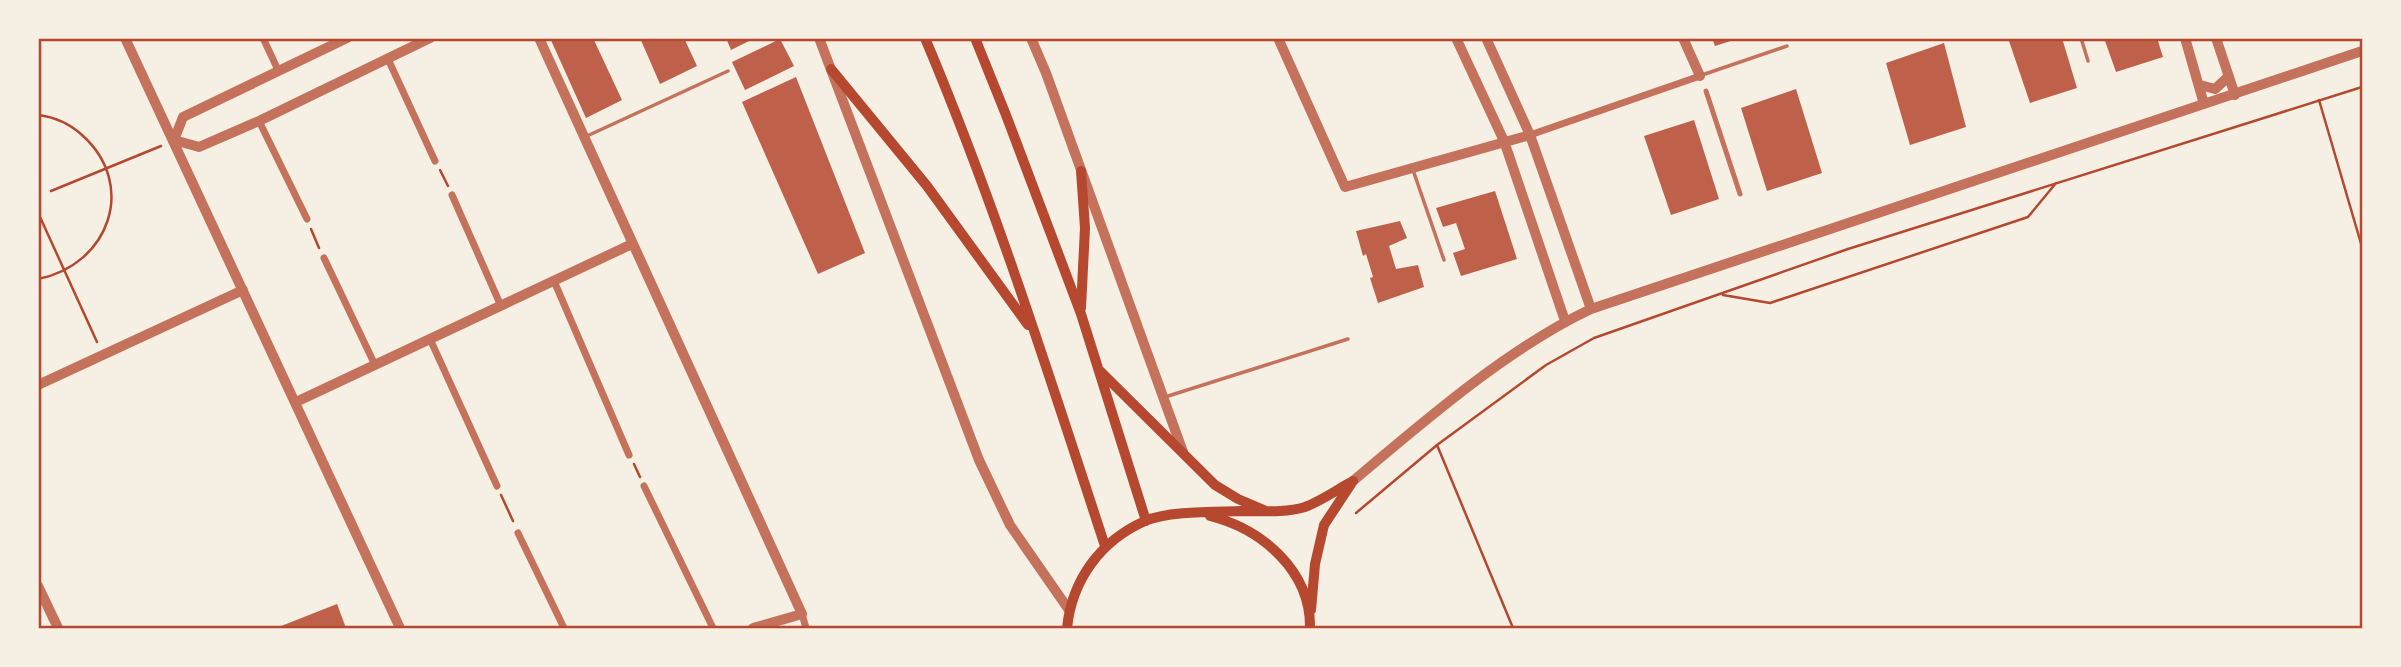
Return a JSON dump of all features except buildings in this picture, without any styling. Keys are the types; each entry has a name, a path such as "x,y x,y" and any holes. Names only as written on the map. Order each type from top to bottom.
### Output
{"main road":[{"path":"925,38 965,134 1036,336 1105,546"},
{"path":"975,38 1081,314 1146,521"},
{"path":"831,69 927,187 1036,336"},
{"path":"1081,171 1085,228 1081,314"},
{"path":"1096,368 1215,485 1238,499 1270,512"},
{"path":"1067,628 1069,610 1082,575 1105,546 1146,521 1173,514 1270,512 1305,507 1353,481"},
{"path":"1310,624 1315,564 1324,525 1353,481"},
{"path":"1200,514 1232,522 1261,537 1285,560 1301,588 1310,624"}],"street":[{"path":"125,38 400,628"},
{"path":"263,38 278,70"},
{"path":"174,140 183,117 347,38"},
{"path":"174,140 199,147 430,38"},
{"path":"539,38 802,614 806,628"},
{"path":"818,38 979,460 1010,525 1069,610"},
{"path":"1031,38 1182,452"},
{"path":"1278,38 1345,187 1530,135 1700,76 1683,38"},
{"path":"1456,38 1504,141 1565,321"},
{"path":"1486,38 1530,135 1591,309"},
{"path":"2185,38 2204,104"},
{"path":"2216,38 2235,95"},
{"path":"1353,481 1502,362 1565,321 1591,309 2362,51"},
{"path":"388,59 435,161"},
{"path":"2200,85 2215,89 2228,77"},
{"path":"1706,91 1740,194"},
{"path":"259,121 307,219"},
{"path":"452,195 501,306"},
{"path":"296,402 632,244"},
{"path":"324,258 375,365"},
{"path":"554,281 629,455"},
{"path":"38,385 243,290"},
{"path":"430,339 497,486"},
{"path":"644,486 713,628"},
{"path":"518,533 564,628"},
{"path":"38,586 58,628"},
{"path":"753,628 802,614"}],"lane":[{"path":"2081,38 2088,61"},
{"path":"1700,76 1787,46"},
{"path":"585,137 728,71"},
{"path":"1412,168 1444,260"},
{"path":"1163,398 1348,339"}],"path":[{"path":"1356,513 1437,445 1546,365 1594,338 1848,249 2362,87"},
{"path":"2319,100 2362,247"},
{"path":"38,115 48,116 73,127 94,145 107,169 112,193 109,217 100,239 85,258 65,272 38,279"},
{"path":"51,191 174,140"},
{"path":"435,161 452,195"},
{"path":"1720,294 1770,303 2028,218 2057,182"},
{"path":"40,218 103,355"},
{"path":"307,219 324,258"},
{"path":"1437,445 1513,628"},
{"path":"629,455 644,486"},
{"path":"497,486 518,533"}]}
